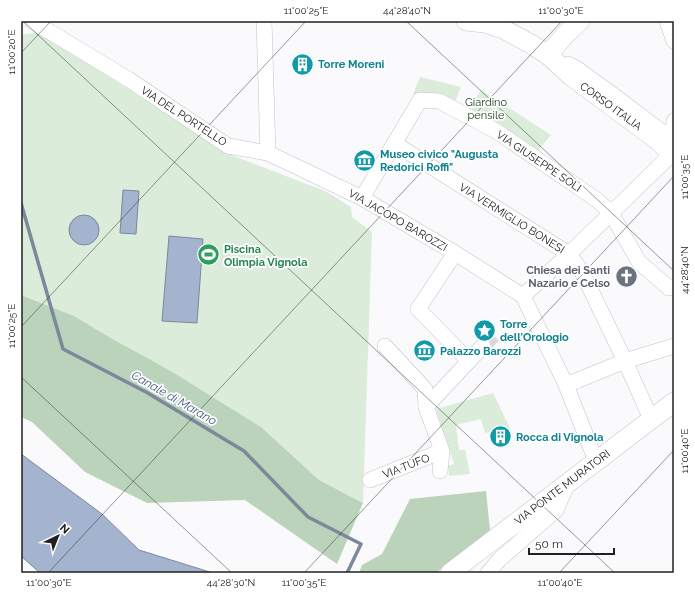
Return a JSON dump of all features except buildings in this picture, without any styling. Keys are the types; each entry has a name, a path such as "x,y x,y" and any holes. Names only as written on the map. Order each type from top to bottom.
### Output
{"main road":[{"name":"CORSO ITALIA","path":"466,21 494,23 548,55 571,76 673,150"},
{"path":"548,55 565,35 580,21"},
{"name":"VIA PONTE MURATORI","path":"450,573 674,402"}],"street":[{"name":"VIA DEL PORTELLO","path":"32,21 128,79 228,146 268,153"},
{"path":"264,21 268,153"},
{"path":"667,21 674,41"},
{"name":"VIA GIUSEPPE SOLI","path":"394,143 420,100 439,101 496,131 597,200 611,213 639,262 672,290"},
{"path":"674,122 674,133"},
{"path":"362,198 394,143"},
{"name":"VIA VERMIGLIO BONESI","path":"394,143 570,254"},
{"path":"596,461 566,385 523,296 570,254 673,150"},
{"name":"VIA JACOPO BAROZZI","path":"268,153 362,198 455,253 523,296"},
{"path":"455,253 418,309 469,361"},
{"path":"570,254 582,272 625,360 651,420"},
{"path":"385,346 426,389 426,407 442,452 440,470"},
{"path":"426,407 483,346"},
{"path":"566,385 625,360 674,346"},
{"name":"VIA TUFO","path":"370,480 442,452"},
{"path":"488,573 499,560 556,510 568,483"}],"green space":[{"name":"Piscina Olimpia Vignola","path":"40,32 96,65 117,82 226,153 325,191 351,207 352,217 372,232 363,503 319,480 261,427 171,371 74,316 21,295 21,35"},
{"name":"Giardino pensile","path":"420,77 461,87 454,104 413,94"},
{"name":"Giardino pensile","path":"481,90 551,135 536,153 468,112"},
{"path":"21,295 74,316 171,371 261,427 319,480 363,503 337,564 245,500 147,503 85,472 32,422 21,417"},
{"path":"493,393 510,428 485,433 481,419 456,425 459,450 465,450 470,474 449,476 448,466 454,464 436,409"},
{"path":"486,491 490,530 436,573 359,573 362,565 382,554 410,499"}],"water":[{"path":"123,190 139,191 136,234 120,233"},
{"path":"84,215 90,216 98,224 98,236 90,244 84,245 78,244 70,236 69,230 70,224 78,216"},
{"path":"169,236 203,239 197,323 162,321"},
{"path":"21,454 102,514 139,550 213,573 40,573 21,556"}],"waterway":[{"name":"Canale di Marano","path":"21,203 63,349 146,392 244,451 308,517 361,544 347,573"}],"tunnel":[{"path":"483,346 499,330"}],"place":[{"name":"Torre Moreni","path":"303,64"},
{"name":"Museo civico \"Augusta Redorici Roffi\"","path":"365,160"},
{"name":"Piscina Olimpia Vignola","path":"209,255"},
{"name":"Chiesa dei Santi Nazario e Celso","path":"626,276"},
{"name":"Torre dell'Orologio","path":"485,330"},
{"name":"Palazzo Barozzi","path":"425,351"},
{"name":"Rocca di Vignola","path":"501,437"}]}
